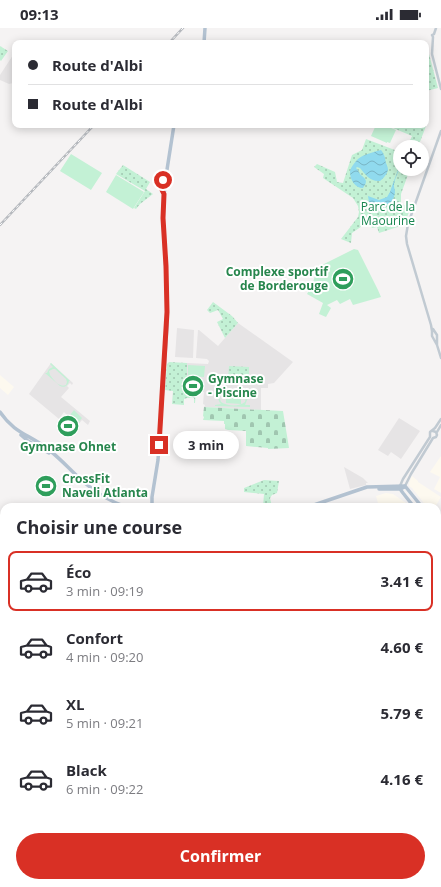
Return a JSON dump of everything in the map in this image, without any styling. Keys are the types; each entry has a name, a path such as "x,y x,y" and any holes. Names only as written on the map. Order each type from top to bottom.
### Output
{"main road":[{"path":"204,40 205,28"},
{"path":"151,503 158,452 167,314 163,218 164,191 174,128"},
{"path":"0,413 11,425 24,435 44,446 58,457 92,489 117,503"},
{"path":"320,503 367,489 405,486 419,503"},
{"path":"400,487 403,494 411,503"}],"street":[{"path":"436,28 434,34 432,35 432,54 441,89"},
{"path":"441,131 408,224 406,236 411,260 431,325 434,334 437,335 435,338 441,358"},
{"path":"400,487 401,482 430,437 429,433 433,431 441,419"},
{"path":"405,486 433,438 436,437 436,433 441,425"}],"shaded area":[{"path":"12,57 12,83 9,84 0,80 0,75"},
{"path":"238,323 293,362 274,383 268,384 268,388 261,388 261,410 204,407 204,392 182,391 183,379 187,379 187,363 208,364 209,361 207,359 196,358 198,330 218,346"},
{"path":"177,328 194,330 193,358 175,357"},
{"path":"51,363 73,383 72,385 70,383 67,386 69,388 61,397 90,421 88,425 82,420 71,433 60,424 68,416 64,412 59,419 29,394"},
{"path":"0,375 14,387 8,395 0,388"},
{"path":"399,418 420,431 401,459 391,452 388,456 378,450"},
{"path":"441,456 441,493 434,489 440,477 430,472"},
{"path":"344,467 363,478 368,483 366,483 366,485 350,489"},
{"path":"412,476 418,482 441,497 437,503 424,503 409,486"},
{"path":"386,493 393,494 406,503 378,503 376,496"}],"green space":[{"path":"0,46 8,51 1,61 0,60"},
{"path":"429,54 438,88 429,90"},
{"path":"375,128 391,128 396,130 390,143 371,136"},
{"path":"393,128 425,128 421,140 410,140 412,136"},
{"name":"Parc de la Maourine","path":"366,139 393,149 393,176 407,176 401,194 401,204 411,207 404,225 379,233 377,227 372,228 369,223 365,224 352,233 351,243 341,239 358,217 358,206 353,198 323,178 324,174 314,167 317,164 335,172 337,182 343,183 352,155 362,150"},
{"path":"71,154 102,173 91,190 60,171"},
{"path":"123,165 150,182 146,189 153,194 136,209 134,208 145,191 116,174"},
{"path":"116,175 144,192 133,209 106,192"},
{"name":"Complexe sportif de Borderouge","path":"354,249 358,250 381,297 353,305 350,299 340,304 337,300 327,305 331,308 326,317 319,314 323,303 307,294 316,273 313,272 318,267"},
{"path":"213,302 232,316 238,323 225,338 217,322 223,319 218,310 210,313 207,310"},
{"path":"169,362 187,363 187,380 183,379 182,391 196,392 195,403 194,398 187,398 184,399 184,405 172,404 173,391 165,390 167,364"},
{"path":"51,363 70,381 66,386 63,387 60,386 45,373 53,367 50,364","holes":["55,369 66,379 66,385 63,386 59,384 50,375 49,371"]},
{"path":"188,365 205,366 204,377 188,376"},
{"path":"229,366 249,367 249,379 228,378"},
{"path":"235,390 242,391 248,398 245,405 250,405 250,407 215,406 221,404 218,397 223,391","holes":["226,391 242,392 246,396 245,402 240,405 221,402 220,395"]},
{"path":"226,393 241,394 241,404 226,403"},
{"path":"204,407 283,411 289,448 268,449 246,446 246,431 225,429 224,421 203,420"},
{"path":"74,410 82,418 75,426 67,419"},
{"path":"264,480 279,481 277,493 272,495 270,498 271,503 263,503 264,494 244,492 244,488"}],"water":[{"path":"381,150 388,168 386,175 380,181 376,181 368,177 360,168 357,167 356,168 366,181 363,188 358,187 352,181 350,175 350,170 353,165 363,156"},
{"path":"397,176 393,200 388,204 381,206 373,206 369,202 368,196 379,200 387,197"}],"railway":[{"path":"172,40 183,28"},
{"path":"0,225 91,128"}],"place":[{"name":"Complexe sportif de Borderouge","path":"343,279"},
{"name":"Gymnase - Piscine","path":"193,386"},
{"name":"Gymnase Ohnet","path":"68,426"},
{"name":"CrossFit Naveli Atlanta","path":"46,486"}],"route":[{"path":"159,445 167,312 163,218 164,194 162,190 164,183 163,180"}]}
